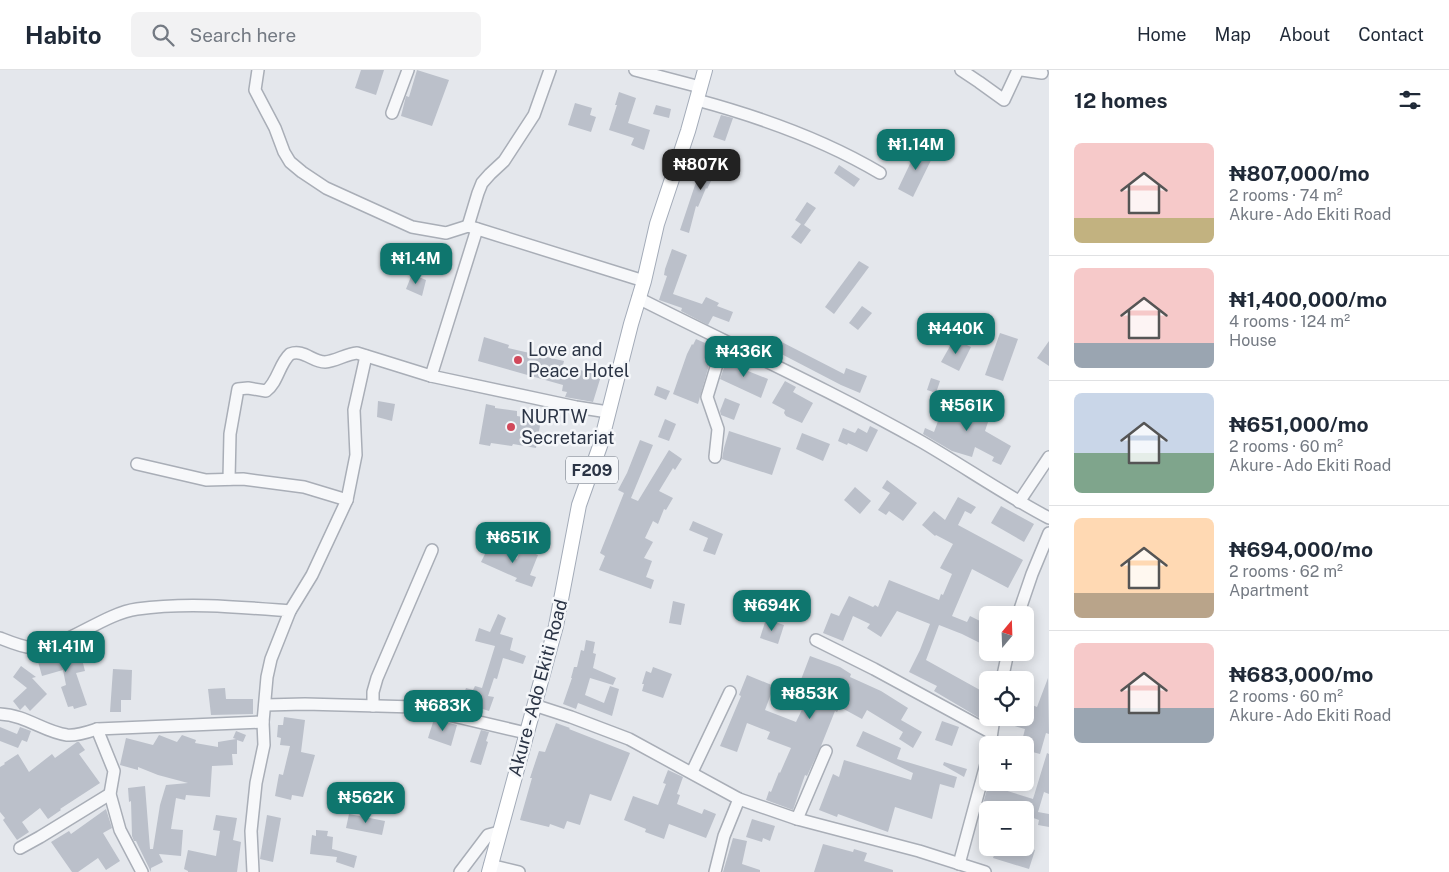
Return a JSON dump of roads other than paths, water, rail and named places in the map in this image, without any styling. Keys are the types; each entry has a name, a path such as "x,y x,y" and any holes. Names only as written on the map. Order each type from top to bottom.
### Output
{"main road":[{"name":"Akure - Ado Ekiti Road","path":"490,868 556,626 580,505 600,446 644,281 657,224 688,131 705,70"}],"street":[{"path":"258,70 255,90 276,128 284,152 290,162 326,188 412,227 446,233 472,228 644,281"},
{"path":"392,113 408,70"},
{"path":"431,376 472,228 478,193 482,183 504,161 534,115 550,70"},
{"path":"635,70 698,93 730,109 818,141 880,173"},
{"path":"961,70 1004,100 1020,70 1042,73"},
{"path":"638,298 850,403 923,443 1019,502 1049,518"},
{"path":"715,457 718,430 707,397 724,341"},
{"path":"229,479 230,434 238,389 248,388 266,391 270,388 285,358 295,352 300,352 326,362 348,354 357,353 431,376 568,406 608,412"},
{"path":"253,872 251,831 256,783 264,745 267,677 271,659 290,612 312,575 347,500 356,455 354,410 366,356"},
{"path":"1019,502 1049,458"},
{"path":"137,464 206,480 271,481 304,487 347,500"},
{"path":"1021,606 1049,534"},
{"path":"373,706 373,692 377,678 432,550"},
{"path":"0,638 34,648 53,644 111,616 135,609 181,605 235,606 290,612"},
{"path":"816,640 990,732"},
{"path":"692,772 730,692"},
{"path":"265,705 305,704 415,707 526,733"},
{"path":"534,706 571,717 630,739 739,798 797,819 864,835 985,872"},
{"path":"0,714 22,718 68,735 97,729 174,725 206,726 264,722"},
{"path":"990,736 992,726"},
{"path":"97,729 114,771 110,794 120,830 142,872"},
{"path":"797,819 826,751"},
{"path":"959,864 979,790"},
{"path":"20,848 110,794"},
{"path":"714,872 724,836 739,798"},
{"path":"460,872 488,835 499,832"},
{"path":"490,868 519,872"}],"place":[{"name":"Love and Peace Hotel","path":"518,360"},
{"name":"NURTW Secretariat","path":"511,427"}]}
